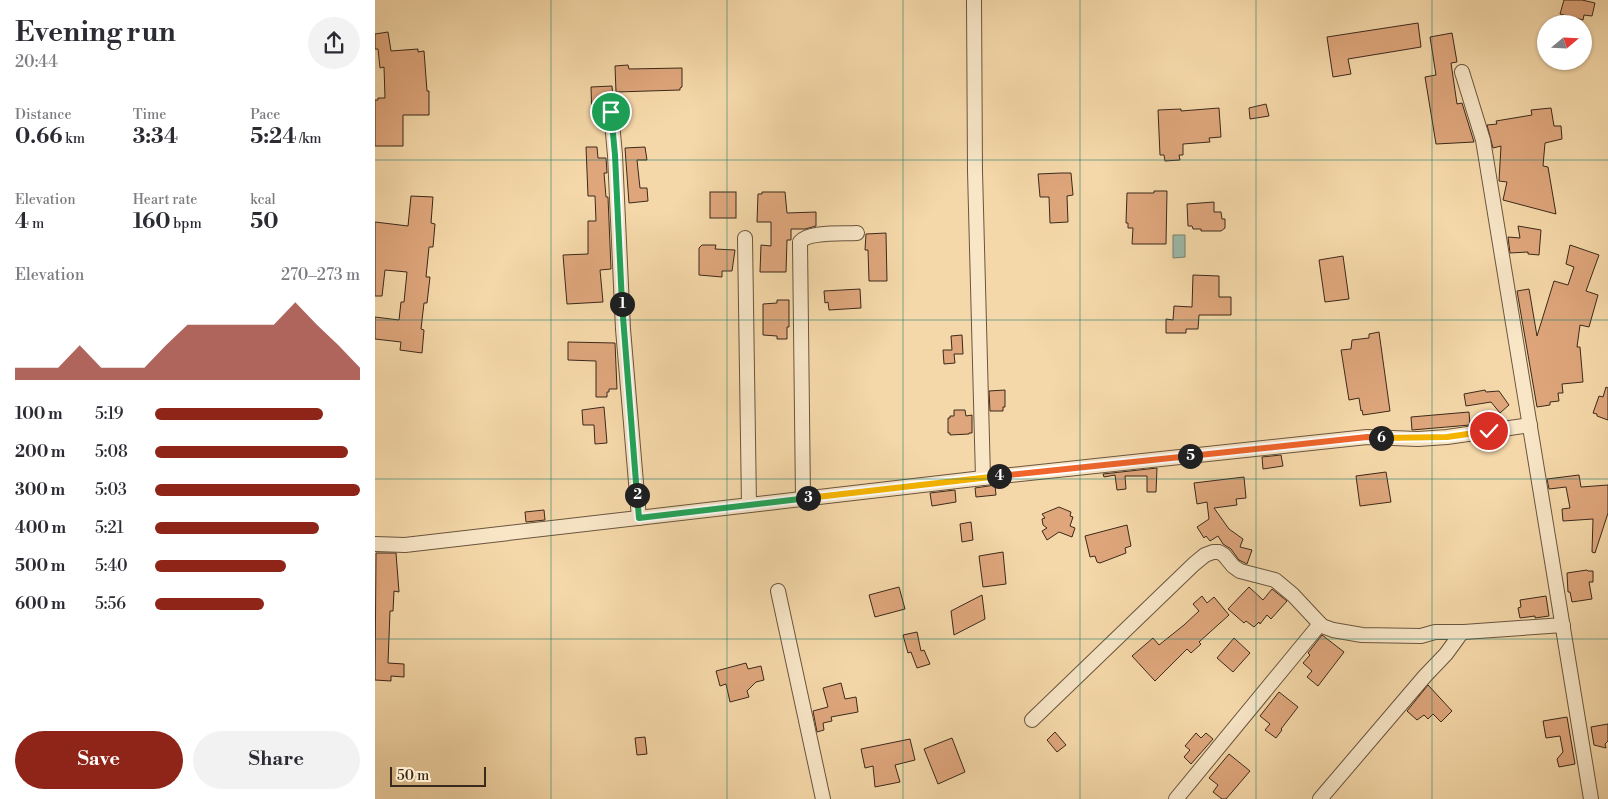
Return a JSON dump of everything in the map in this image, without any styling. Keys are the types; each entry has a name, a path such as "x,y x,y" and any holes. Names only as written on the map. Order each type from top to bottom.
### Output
{"street":[{"path":"974,0 975,171 983,478"},
{"path":"1462,72 1483,140 1591,799"},
{"path":"611,112 615,155 623,329 639,518"},
{"path":"803,499 800,242 803,238 813,235 857,233"},
{"path":"745,238 749,505"},
{"path":"375,544 405,545 983,478 1367,437 1418,439 1530,426"},
{"path":"1032,720 1194,564 1205,555 1213,552 1225,555 1239,571 1275,580 1320,624 1333,630 1362,635 1421,636 1435,632 1563,625"},
{"path":"777,591 823,799"},
{"path":"1176,799 1320,624"},
{"path":"1320,799 1446,654 1462,632"}],"shaded area":[{"path":"1173,235 1185,235 1185,257 1173,258"}],"building":[{"path":"1564,0 1582,0 1595,3 1592,15 1560,14"},
{"path":"1418,23 1421,47 1348,59 1351,74 1333,77 1327,37"},
{"path":"388,32 391,51 418,49 418,52 424,51 427,91 429,91 429,115 403,115 403,146 375,146 375,100 385,98 384,67 380,68 378,49 375,49 375,34"},
{"path":"1452,33 1457,62 1451,63 1457,104 1462,103 1474,142 1436,144 1425,77 1436,75 1430,37"},
{"path":"628,65 629,69 682,68 682,87 680,90 616,92 615,66"},
{"path":"612,86 613,98 604,98 603,119 592,119 591,87"},
{"path":"1266,104 1269,116 1250,119 1249,108"},
{"path":"1219,108 1221,137 1209,138 1210,142 1183,144 1183,155 1179,155 1180,160 1165,161 1164,155 1160,155 1158,110 1181,109 1181,111"},
{"path":"1551,108 1554,126 1561,126 1562,139 1545,143 1543,166 1548,167 1556,214 1503,200 1507,182 1499,181 1501,146 1493,148 1487,125 1497,124 1496,121 1532,115 1531,110"},
{"path":"586,147 597,147 598,158 606,158 607,173 604,173 606,197 608,197 611,269 600,270 603,302 567,304 563,255 588,254 588,221 596,221 595,196 588,196"},
{"path":"645,147 647,160 637,160 640,188 647,188 648,201 629,203 625,148"},
{"path":"1071,173 1073,195 1067,196 1068,222 1050,223 1049,197 1040,197 1038,174"},
{"path":"1154,191 1167,191 1166,244 1132,244 1133,228 1128,228 1128,223 1126,223 1127,193 1154,193"},
{"path":"710,192 736,192 736,218 710,218"},
{"path":"762,192 785,192 787,213 816,212 816,226 805,229 791,229 791,240 787,240 786,272 760,272 761,245 771,246 771,222 757,222 758,194 762,194"},
{"path":"411,196 433,197 431,223 435,224 433,247 429,247 426,277 430,277 421,329 424,330 422,353 400,350 401,342 375,339 375,317 399,320 401,302 404,302 407,272 385,270 382,296 375,296 375,222 408,226"},
{"path":"1214,202 1214,212 1221,212 1222,219 1225,219 1225,228 1221,231 1201,231 1201,229 1193,229 1192,226 1188,226 1187,204"},
{"path":"1518,226 1541,230 1539,255 1528,254 1528,252 1510,253 1508,237 1520,238"},
{"path":"886,233 887,281 869,281 868,250 865,250 866,234"},
{"path":"702,245 716,245 715,249 735,250 732,271 722,271 722,277 699,275 699,248"},
{"path":"1570,245 1599,255 1586,291 1598,295 1589,327 1580,325 1577,347 1580,347 1583,382 1562,384 1563,393 1558,393 1559,401 1537,407 1517,291 1529,289 1537,336 1554,281 1568,285 1574,267 1566,264"},
{"path":"1343,256 1349,299 1325,302 1319,260"},
{"path":"1193,275 1219,276 1219,297 1231,297 1231,315 1199,315 1198,329 1186,329 1186,333 1166,333 1166,319 1173,320 1174,306 1192,307"},
{"path":"860,289 861,308 829,310 828,302 825,303 824,291"},
{"path":"777,300 789,300 787,339 777,339 777,336 763,335 763,304 777,303"},
{"path":"1379,332 1390,411 1363,415 1359,398 1349,400 1341,350 1351,349 1352,340 1369,338 1369,334"},
{"path":"962,335 963,354 954,354 955,363 944,364 943,350 952,350 951,336"},
{"path":"568,342 615,343 617,389 609,389 607,397 596,397 596,361 568,360"},
{"path":"1606,387 1608,388 1608,420 1593,413 1599,396 1603,397"},
{"path":"1005,390 1005,407 1003,407 1003,411 990,411 989,391"},
{"path":"1485,390 1486,392 1499,391 1509,405 1500,413 1491,402 1466,406 1464,394"},
{"path":"604,407 607,443 595,444 594,425 583,425 582,410"},
{"path":"954,410 965,410 966,416 972,415 972,433 950,435 948,433 948,418 954,416"},
{"path":"1469,412 1470,425 1412,430 1411,417"},
{"path":"1281,455 1283,466 1263,469 1262,457"},
{"path":"1157,468 1156,492 1147,492 1147,476 1125,476 1126,489 1117,490 1115,475 1104,477 1103,474"},
{"path":"1386,472 1391,502 1360,506 1356,476"},
{"path":"1579,475 1581,487 1608,485 1608,513 1595,553 1592,552 1593,519 1563,521 1562,509 1570,508 1566,487 1549,489 1547,479"},
{"path":"1244,477 1246,498 1236,499 1237,505 1214,508 1229,529 1243,539 1240,547 1252,550 1247,564 1239,560 1231,549 1223,544 1218,536 1210,541 1206,536 1204,538 1197,527 1209,519 1207,502 1197,504 1194,483"},
{"path":"995,485 996,495 976,497 975,488"},
{"path":"955,490 956,502 932,506 930,493"},
{"path":"1059,507 1071,512 1070,516 1073,517 1070,526 1075,528 1072,537 1059,532 1047,540 1042,531 1047,528 1043,525 1042,519 1045,518 1042,514"},
{"path":"544,510 545,520 526,522 525,512"},
{"path":"971,522 973,540 962,542 960,524"},
{"path":"1127,525 1131,546 1125,548 1126,553 1100,563 1097,562 1095,556 1090,557 1085,536"},
{"path":"1003,552 1006,584 983,587 979,556"},
{"path":"376,553 396,553 399,592 394,591 393,611 390,611 388,663 404,664 404,677 391,676 391,681 375,680"},
{"path":"1593,571 1593,582 1589,582 1592,599 1572,602 1570,592 1568,592 1567,573"},
{"path":"899,587 905,609 875,617 869,595"},
{"path":"1249,587 1263,600 1272,589 1287,601 1271,619 1267,615 1260,624 1259,622 1254,627 1246,621 1244,623 1228,609"},
{"path":"982,595 985,619 954,635 951,611"},
{"path":"1202,596 1207,603 1214,597 1229,615 1199,642 1201,644 1191,653 1187,649 1155,681 1132,656 1153,638 1159,645 1184,625 1199,611 1193,604"},
{"path":"1546,596 1549,616 1520,618 1518,608 1521,607 1520,600"},
{"path":"917,632 921,651 924,650 930,664 917,668 911,652 908,653 903,635"},
{"path":"1322,635 1344,652 1318,686 1307,677 1312,671 1303,663"},
{"path":"1234,638 1250,653 1233,672 1217,658"},
{"path":"746,663 748,669 761,666 764,680 756,682 747,691 749,697 730,702 726,684 720,686 716,671"},
{"path":"841,683 845,699 856,697 858,712 831,717 832,721 823,723 824,730 817,732 813,711 828,707 823,688"},
{"path":"1428,685 1452,711 1441,722 1433,714 1428,719 1424,715 1417,720 1407,711"},
{"path":"1279,692 1298,707 1276,738 1265,730 1270,724 1260,716"},
{"path":"1567,717 1575,764 1559,767 1557,759 1563,752 1560,736 1546,738 1543,721"},
{"path":"1608,724 1606,748 1594,745 1591,727"},
{"path":"1055,732 1066,745 1057,752 1047,740"},
{"path":"1196,733 1201,738 1206,733 1213,739 1191,764 1184,757 1190,750 1185,746"},
{"path":"645,737 647,754 637,755 635,738"},
{"path":"952,738 965,772 938,784 924,749"},
{"path":"910,739 915,760 895,765 900,782 875,787 873,766 865,768 861,749"},
{"path":"1229,754 1250,771 1226,799 1222,799 1213,792 1218,785 1209,778"}],"route":[{"path":"611,112 615,155 623,329 639,518 983,478 1367,437 1418,439 1489,431"}]}
